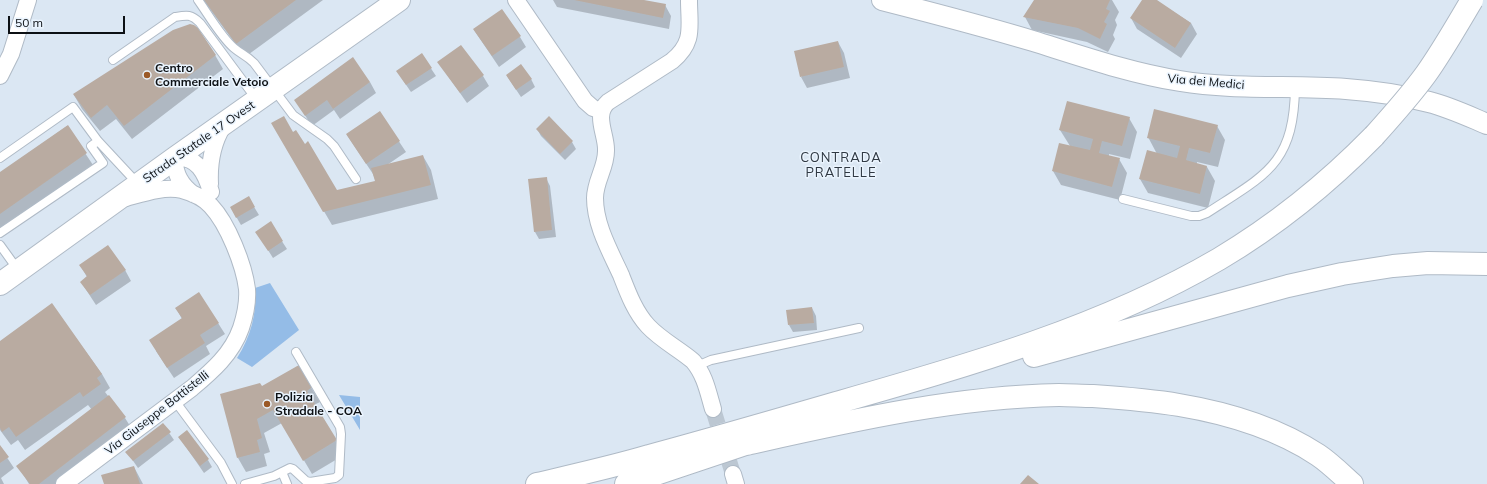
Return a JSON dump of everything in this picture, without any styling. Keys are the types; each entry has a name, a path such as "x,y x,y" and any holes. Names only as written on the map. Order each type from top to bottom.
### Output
{"main road":[{"name":"Strada Statale 17 Ovest","path":"0,284 398,0"},
{"path":"634,484 745,436 1044,338 1137,301 1219,259 1286,215 1346,165 1401,105 1425,74 1472,0"},
{"path":"537,484 642,458 745,436 1267,292 1342,274 1394,266 1428,263 1487,264"},
{"path":"745,436 989,399 1060,395 1122,398 1203,409 1248,422 1283,436 1318,455 1352,484"},
{"path":"626,484 654,475"}],"street":[{"path":"0,76 11,54 28,0"},
{"path":"516,0 585,101 593,108 602,111"},
{"path":"689,0 689,38 681,54 608,102 602,111 601,122 606,153 605,162 596,189 595,199 603,235 636,310 649,327 698,366 705,381 713,409"},
{"name":"Via dei Medici","path":"882,0 990,28 1118,67 1154,76 1208,84 1345,89 1375,92 1429,102 1487,124"},
{"name":"Via Giuseppe Battistelli","path":"211,192 210,167 212,149 224,123"},
{"name":"Via Giuseppe Battistelli","path":"64,484 206,376 223,359 236,340 243,323 247,300 245,279 238,254 215,207 207,178 197,164 185,158 175,158 175,167 179,179 186,189 210,205 220,218"},
{"name":"Via Giuseppe Battistelli","path":"116,201 149,192 167,189 183,190 194,194"}],"lane":[{"path":"198,0 227,41 234,48 247,56 265,95"},
{"path":"113,60 175,17 185,15 193,16 265,95 328,139 356,179"},
{"path":"1123,199 1191,216 1199,216 1256,181 1272,167 1285,146 1292,123 1295,87"},
{"path":"0,158 73,107 98,141 139,185"},
{"path":"0,233 103,163 91,146 98,141"},
{"path":"0,244 19,271"},
{"path":"698,366 711,360 859,328"},
{"path":"245,484 274,476 289,468 293,469 306,481 310,482 335,478 339,473 340,427 296,352"},
{"path":"175,400 221,463 232,484"},
{"path":"282,472 287,484"}],"shaded area":[{"path":"270,283 299,330 252,367 237,358 246,341 252,324 255,306 255,288"},
{"path":"339,395 360,397 360,430"}],"building":[{"path":"204,0 296,0 236,44"},
{"path":"574,0 644,0 666,4 663,18"},
{"path":"1034,0 1110,0 1106,9 1110,11 1104,22 1107,24 1100,39 1078,28 1023,17"},
{"path":"1142,0 1157,0 1191,23 1175,48 1130,18"},
{"path":"502,9 521,36 492,56 473,29"},
{"name":"Centro Commerciale Vetoio","path":"190,24 198,28 216,55 124,126 107,105 91,118 73,94 173,30"},
{"path":"838,41 844,67 800,77 794,51"},
{"path":"461,45 484,75 460,93 437,62"},
{"path":"422,53 432,68 406,85 396,71"},
{"path":"353,57 370,82 333,109 327,100 305,116 294,100"},
{"path":"521,64 532,79 516,90 506,75"},
{"path":"1067,101 1130,117 1122,146 1102,141 1099,153 1120,158 1112,187 1052,171 1059,143 1090,150 1093,139 1059,130"},
{"path":"1154,109 1218,125 1210,153 1189,148 1186,160 1207,166 1200,194 1139,179 1147,150 1177,158 1180,146 1147,138"},
{"path":"380,111 400,141 366,164 346,134"},
{"path":"284,116 293,132 296,130 305,144 308,141 337,190 375,181 371,168 423,155 431,185 323,212 271,123"},
{"path":"549,116 573,141 560,154 536,129"},
{"path":"68,125 87,153 0,214 0,172"},
{"path":"547,177 552,230 534,232 528,179"},
{"path":"249,196 255,207 236,218 230,207"},
{"path":"271,221 283,241 268,251 255,232"},
{"path":"108,245 126,270 90,295 80,282 87,276 79,265"},
{"path":"199,292 219,323 200,335 205,343 167,368 149,340 182,318 175,308"},
{"path":"52,303 102,374 97,378 101,384 83,397 80,392 16,437 9,427 2,432 0,428 0,341"},
{"path":"812,307 814,323 788,325 786,310"},
{"path":"299,365 312,387 307,391 337,440 303,461 273,410 257,419 262,438 257,440 260,452 237,458 220,394 260,383 262,386"},
{"path":"109,395 126,417 39,484 30,484 16,466"},
{"path":"163,423 171,432 133,461 125,452"},
{"path":"187,430 209,459 200,466 178,437"},
{"path":"0,445 9,457 0,463"},
{"path":"134,466 140,484 104,484 101,475"},
{"path":"1028,475 1039,484 1020,484"}],"tunnel":[{"path":"713,409 733,474"}],"place":[{"name":"Centro Commerciale Vetoio","path":"147,75"},
{"name":"Polizia Stradale - COA","path":"267,404"}],"district":[{"name":"CONTRADA PRATELLE","path":"841,166"}]}
